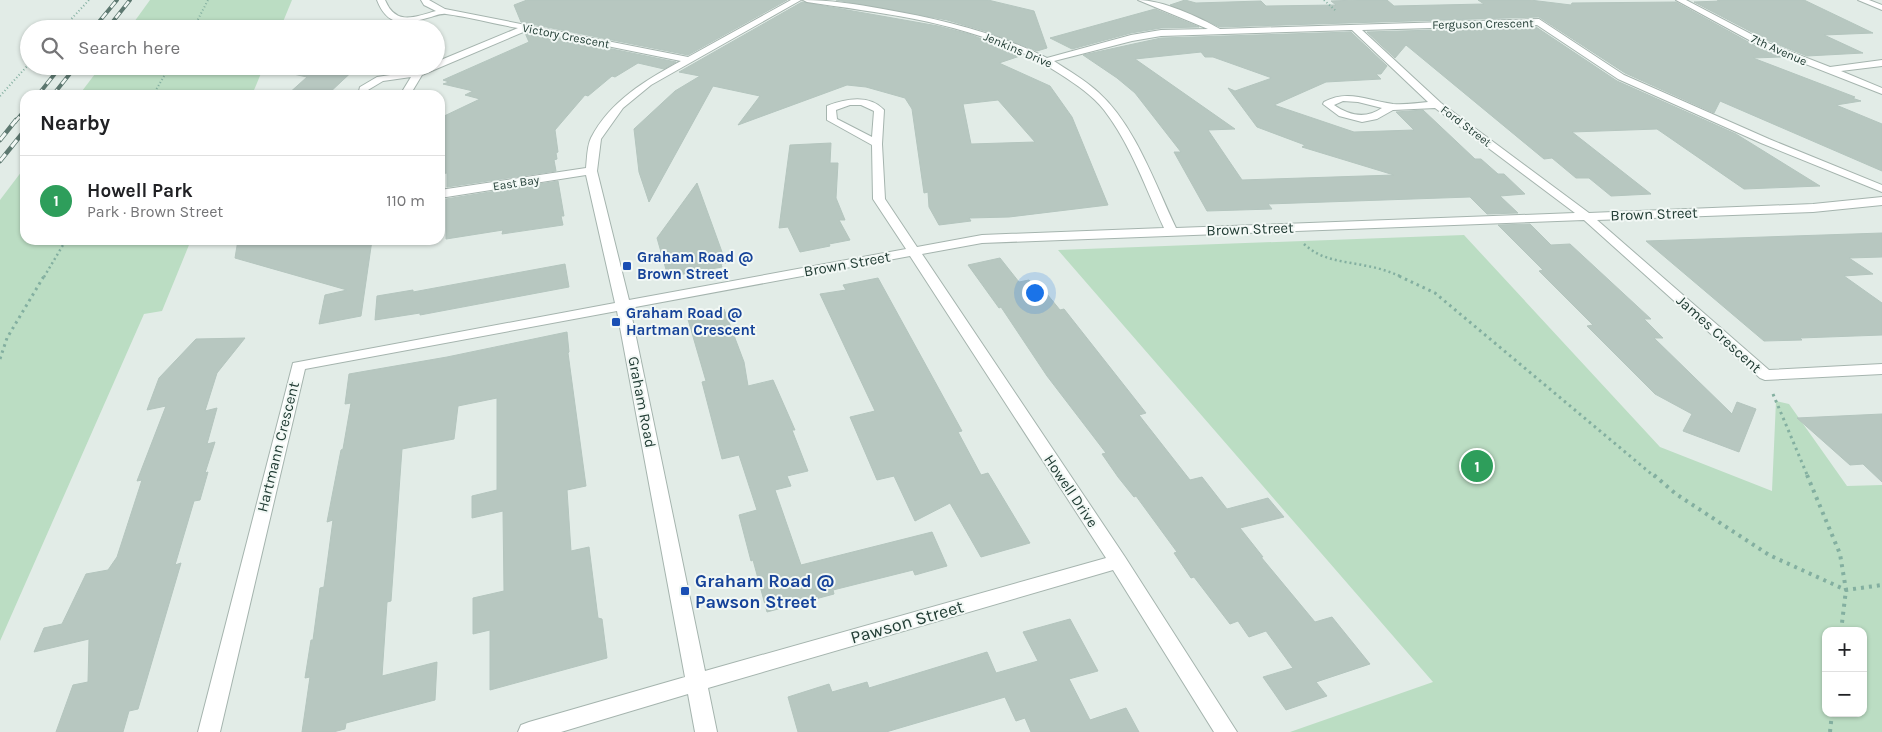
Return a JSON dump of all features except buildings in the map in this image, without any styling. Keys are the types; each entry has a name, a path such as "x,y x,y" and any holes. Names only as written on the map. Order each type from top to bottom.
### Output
{"street":[{"name":"Victory Crescent","path":"381,0 385,12 394,19 414,19 443,11"},
{"name":"Victory Crescent","path":"425,0 443,11 690,60"},
{"name":"Graham Road","path":"706,732 623,306 591,171 596,139 619,106 648,84 797,0"},
{"name":"Jenkins Drive","path":"807,0 922,18 984,34 1049,60 1098,96 1123,131 1172,232"},
{"path":"1142,0 1194,19 1218,31"},
{"name":"7th Avenue","path":"1680,0 1765,45 1882,91"},
{"path":"1862,0 1882,8"},
{"name":"Ferguson Crescent","path":"1049,60 1131,38 1161,33 1539,22 1621,77 1765,141 1882,189"},
{"name":"Ford Street","path":"1354,27 1437,105 1586,216"},
{"path":"445,62 526,28"},
{"path":"1828,70 1882,63"},
{"path":"363,90 380,80 408,75"},
{"path":"408,90 417,75"},
{"path":"1390,106 1371,118 1334,112 1328,104 1337,98 1359,98 1390,106 1437,105"},
{"name":"Howell Drive","path":"877,144 832,120 831,108 846,102 866,102 879,110 877,144 879,199 1118,562 1226,732"},
{"name":"East Bay","path":"445,193 591,171"},
{"name":"Brown Street","path":"623,306 982,238 1812,208 1882,201"},
{"name":"James Crescent","path":"1586,216 1765,375 1882,369"},
{"name":"Hartmann Crescent","path":"209,732 298,366 623,306"},
{"name":"Pawson Street","path":"697,682 1118,562"},
{"path":"529,732 697,682"}],"path":[{"path":"70,20 88,0"},
{"path":"198,20 208,0"},
{"path":"0,96 20,74"},
{"path":"156,90 165,75"},
{"path":"1291,228 1310,250 1330,259 1374,267 1411,280 1435,293 1676,494 1769,555 1846,590 1882,585"},
{"path":"0,359 7,338 63,245"},
{"path":"1765,375 1840,554 1846,590 1841,627"},
{"path":"1830,732 1832,717"}],"green space":[{"path":"150,0 292,0 284,20 136,20"},
{"path":"94,75 260,75 254,90 83,90"},
{"path":"20,174 20,245 189,245 162,311 144,314 0,641 0,200"},
{"path":"1464,235 1660,447 1772,491 1776,401 1789,404 1847,486 1882,485 1882,732 1290,732 1433,682 1058,250"}],"railway":[{"path":"100,20 117,0"},
{"path":"114,20 130,0"},
{"path":"42,90 54,75"},
{"path":"57,90 69,75"},
{"path":"15,122 20,116"},
{"path":"0,140 16,120"},
{"path":"0,161 20,136"}],"place":[{"name":"Graham Road @ Brown Street","path":"627,266"},
{"name":"Graham Road @ Hartman Crescent","path":"616,322"},
{"name":"Howell Park","path":"1477,466"},
{"name":"Graham Road @ Pawson Street","path":"685,591"}]}
